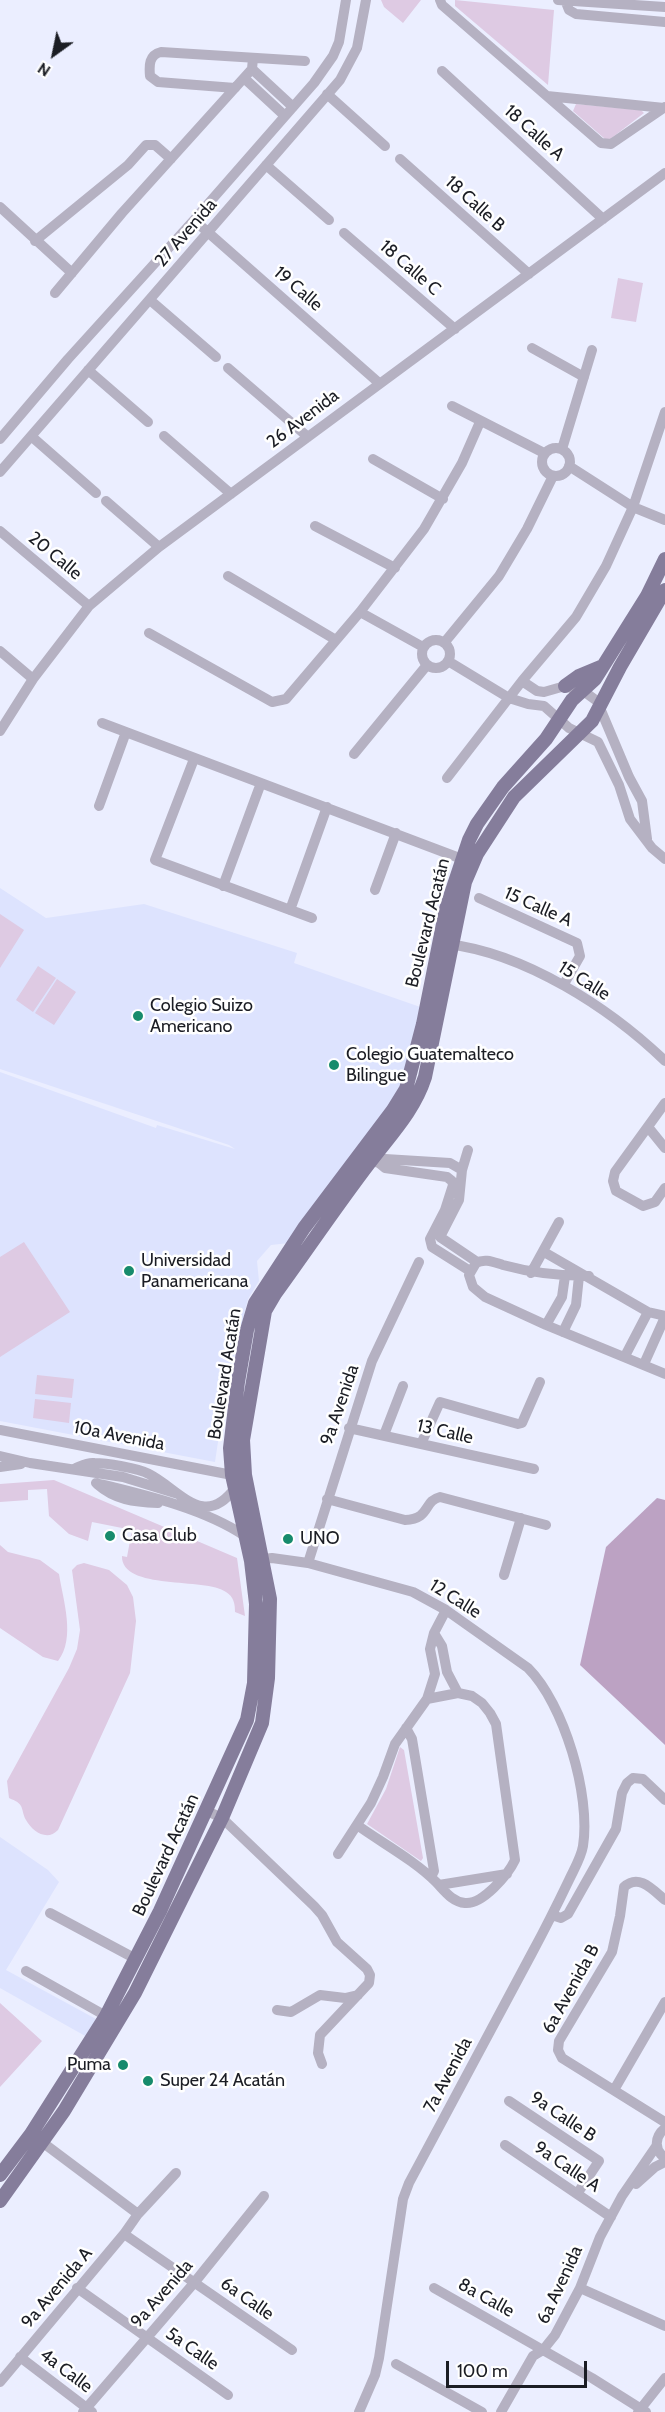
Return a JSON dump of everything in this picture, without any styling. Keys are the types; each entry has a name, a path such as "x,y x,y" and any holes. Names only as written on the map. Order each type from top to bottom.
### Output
{"main road":[{"name":"Boulevard Acatán","path":"0,2200 64,2111 135,1993 222,1818 262,1723 271,1639 270,1599 257,1560 245,1536 230,1448 232,1421 247,1330 255,1303 304,1228 369,1161 409,1114 422,1085 445,943 477,824 503,787 546,739 572,700 595,679 647,596 665,559"},
{"name":"Boulevard Acatán","path":"468,861 477,854 514,797 590,725 620,667 665,590"},
{"path":"566,686 579,676 603,666"},
{"name":"Boulevard Acatán","path":"0,2175 31,2134 106,2016 207,1811 247,1720 251,1703 257,1634 257,1560 245,1475 243,1440 265,1311 369,1161"}],"street":[{"name":"27 Avenida","path":"0,439 68,359 314,83 336,49 341,35 346,0"},
{"name":"27 Avenida","path":"0,472 345,73 360,38 366,0"},
{"path":"440,0 442,5 601,143 607,145 665,107"},
{"path":"558,0 665,8"},
{"path":"565,0 569,10 576,14 665,22"},
{"path":"235,88 155,81 150,73 150,60 154,54 161,52 253,64 305,61"},
{"path":"253,64 293,107"},
{"path":"55,293 244,78 253,64"},
{"name":"18 Calle A","path":"442,71 603,219"},
{"path":"244,78 285,116"},
{"path":"327,94 386,146"},
{"path":"546,96 665,107"},
{"path":"35,241 128,165 146,145 155,145 171,159"},
{"name":"18 Calle B","path":"399,159 529,274"},
{"path":"266,165 329,220"},
{"name":"26 Avenida","path":"0,731 33,679 89,606 159,548 665,173"},
{"path":"0,207 72,273"},
{"name":"19 Calle","path":"194,220 379,383"},
{"name":"18 Calle C","path":"344,233 455,329"},
{"path":"150,300 216,357"},
{"path":"532,348 584,377"},
{"path":"562,449 591,350"},
{"path":"228,368 308,436"},
{"path":"88,370 148,422"},
{"path":"452,406 544,453"},
{"path":"447,778 522,681 576,617 606,566 633,507 665,412"},
{"path":"149,633 276,702 289,697 360,612 424,529 462,463 480,422"},
{"path":"31,436 96,493"},
{"path":"164,436 231,494"},
{"path":"551,448 562,449 569,459 569,466 561,475 553,476 542,467 544,453 551,448"},
{"path":"373,459 443,499"},
{"path":"569,466 633,507 665,520"},
{"path":"444,643 499,576 527,529 553,476"},
{"path":"106,501 159,548"},
{"path":"315,526 394,568"},
{"name":"20 Calle","path":"0,531 89,606"},
{"path":"228,576 336,640"},
{"path":"360,612 423,647"},
{"path":"435,640 444,643 450,653 448,661 436,668 427,665 422,659 423,647 435,640"},
{"path":"0,651 33,679"},
{"path":"448,661 509,698 544,706 569,728 598,742 618,785 630,819 652,848 665,859"},
{"path":"354,754 427,665"},
{"path":"522,681 537,691 544,692 566,686 595,698 629,777 642,801 647,840"},
{"path":"544,706 566,686"},
{"path":"102,723 468,861"},
{"path":"99,806 126,732"},
{"path":"194,759 155,860 312,918"},
{"path":"223,886 261,783"},
{"path":"290,910 327,807"},
{"path":"375,890 396,833"},
{"name":"15 Calle A","path":"479,898 574,941 580,949 580,956 564,984"},
{"name":"15 Calle","path":"445,943 491,952 564,984 644,1041 665,1061"},
{"path":"665,1103 615,1172 614,1185 616,1191 643,1206 652,1205 665,1188"},
{"path":"648,1126 665,1148"},
{"path":"468,1150 455,1190 430,1239 432,1247 473,1267"},
{"path":"369,1161 385,1159 450,1163 462,1170"},
{"path":"369,1161 385,1168 447,1177 455,1190 453,1213 440,1237 473,1267"},
{"path":"531,1273 559,1222"},
{"path":"544,1252 648,1312 665,1316 644,1364"},
{"path":"473,1267 487,1260 531,1273 584,1276"},
{"name":"9a Avenida","path":"308,1563 372,1361 419,1262"},
{"path":"473,1267 472,1284 480,1294 546,1325 665,1374"},
{"path":"546,1325 562,1297 565,1276"},
{"path":"563,1332 576,1305 584,1276"},
{"path":"625,1356 648,1312"},
{"path":"421,1444 440,1402 518,1424 522,1423 540,1382"},
{"path":"384,1435 403,1386"},
{"name":"13 Calle","path":"349,1428 534,1469"},
{"name":"10a Avenida","path":"0,1430 234,1481"},
{"path":"0,1456 30,1463 135,1479 245,1536"},
{"path":"0,1467 30,1463"},
{"path":"75,1469 96,1482 175,1498 209,1508 221,1504 234,1481"},
{"path":"327,1499 405,1520 422,1516 436,1498 440,1497 546,1525"},
{"path":"504,1575 521,1518"},
{"name":"12 Calle","path":"257,1560 276,1558 308,1563 413,1592 446,1610 528,1668 536,1677 551,1701 576,1763"},
{"path":"338,1854 370,1803 383,1777 395,1744 427,1699 435,1674 430,1649 434,1633 446,1610"},
{"path":"434,1633 442,1646 447,1672 458,1693"},
{"path":"435,1674 447,1672"},
{"path":"357,1825 435,1881 456,1901 472,1903 482,1899 507,1874 515,1860 496,1724 482,1703 472,1696 458,1693 427,1699"},
{"path":"406,1728 412,1739 435,1881"},
{"name":"7a Avenida","path":"359,2412 375,2375 379,2358 403,2199 409,2183 552,1915 583,1845 583,1809 576,1763"},
{"path":"552,1915 561,1918 569,1912 616,1829 623,1792 630,1780 643,1779 665,1800"},
{"path":"207,1811 222,1818 314,1906 338,1942 367,1969 370,1975 369,1983 320,2035 318,2053 322,2064"},
{"path":"435,1881 507,1874"},
{"name":"6a Avenida B","path":"614,2090 562,2058 558,2050 558,2043 612,1952 620,1916 622,1890 629,1882 637,1881 644,1883 665,1900"},
{"path":"50,1912 136,1959"},
{"path":"26,1971 106,2016"},
{"path":"277,2010 291,2012 320,1995 345,1998 358,1995"},
{"path":"664,2125 614,2090 665,2001"},
{"name":"9a Calle B","path":"509,2101 599,2161 577,2194"},
{"name":"6a Avenida","path":"501,2412 533,2356 543,2350 555,2335 580,2288 590,2259 611,2217 622,2196 657,2145 658,2135 664,2125"},
{"path":"42,2142 138,2214 176,2173"},
{"name":"9a Calle A","path":"505,2145 611,2217"},
{"path":"657,2145 665,2160"},
{"name":"6a Avenida","path":"622,2196 655,2166 665,2160"},
{"name":"9a Avenida","path":"87,2411 264,2196"},
{"name":"9a Avenida A","path":"0,2382 124,2234 138,2214"},
{"name":"6a Calle","path":"124,2234 292,2350"},
{"name":"5a Calle","path":"77,2288 228,2395"},
{"name":"8a Calle","path":"434,2288 543,2350 641,2411"},
{"path":"580,2288 665,2326"},
{"name":"4a Calle","path":"20,2357 87,2411"},
{"path":"396,2364 482,2412"},
{"path":"641,2411 665,2378"}],"shaded area":[{"path":"381,0 421,0 403,23 384,7"},
{"path":"455,0 554,10 548,85 455,6"},
{"path":"576,104 641,110 644,113 609,140 573,111"},
{"path":"618,278 643,283 636,322 611,318"},
{"path":"0,888 46,918 144,904 297,953 294,963 426,1009 402,1090 289,1243 271,1245 257,1261 259,1281 248,1299 226,1388 215,1462 0,1421 0,1072 156,1128 157,1125 235,1149 229,1145 0,1069"},
{"path":"0,914 24,930 0,968"},
{"path":"38,966 56,978 33,1012 16,1000"},
{"path":"57,979 76,992 54,1025 35,1013"},
{"path":"24,1242 70,1312 0,1357 0,1257"},
{"path":"37,1375 74,1379 72,1398 35,1394"},
{"path":"35,1399 71,1403 69,1423 33,1418"},
{"path":"54,1480 237,1558 245,1616 235,1612 234,1601 226,1592 201,1585 149,1579 125,1567 122,1556 127,1557 132,1530 92,1522 88,1541 69,1534 49,1516 47,1489 28,1490 28,1500 0,1502 0,1484"},
{"path":"657,1498 665,1500 665,1745 580,1665 606,1547"},
{"path":"0,1545 8,1552 40,1560 59,1574 67,1630 63,1652 58,1661 43,1657 0,1628"},
{"path":"84,1563 109,1570 127,1585 133,1597 136,1621 130,1673 58,1830 45,1835 32,1828 20,1804 9,1798 7,1781 69,1668 77,1649 80,1630 72,1570"},
{"path":"400,1747 404,1750 423,1858 421,1861 367,1824 386,1789"},
{"path":"0,1837 48,1870 59,1882 6,1970 96,2019 87,2037 0,1988"},
{"path":"0,2003 42,2041 0,2087"}],"place":[{"name":"Colegio Suizo Americano","path":"138,1016"},
{"name":"Colegio Guatemalteco Bilingue","path":"334,1065"},
{"name":"Universidad Panamericana","path":"129,1271"},
{"name":"Casa Club","path":"110,1536"},
{"name":"UNO","path":"288,1539"},
{"name":"Puma","path":"123,2065"},
{"name":"Super 24 Acatán","path":"148,2081"}]}
